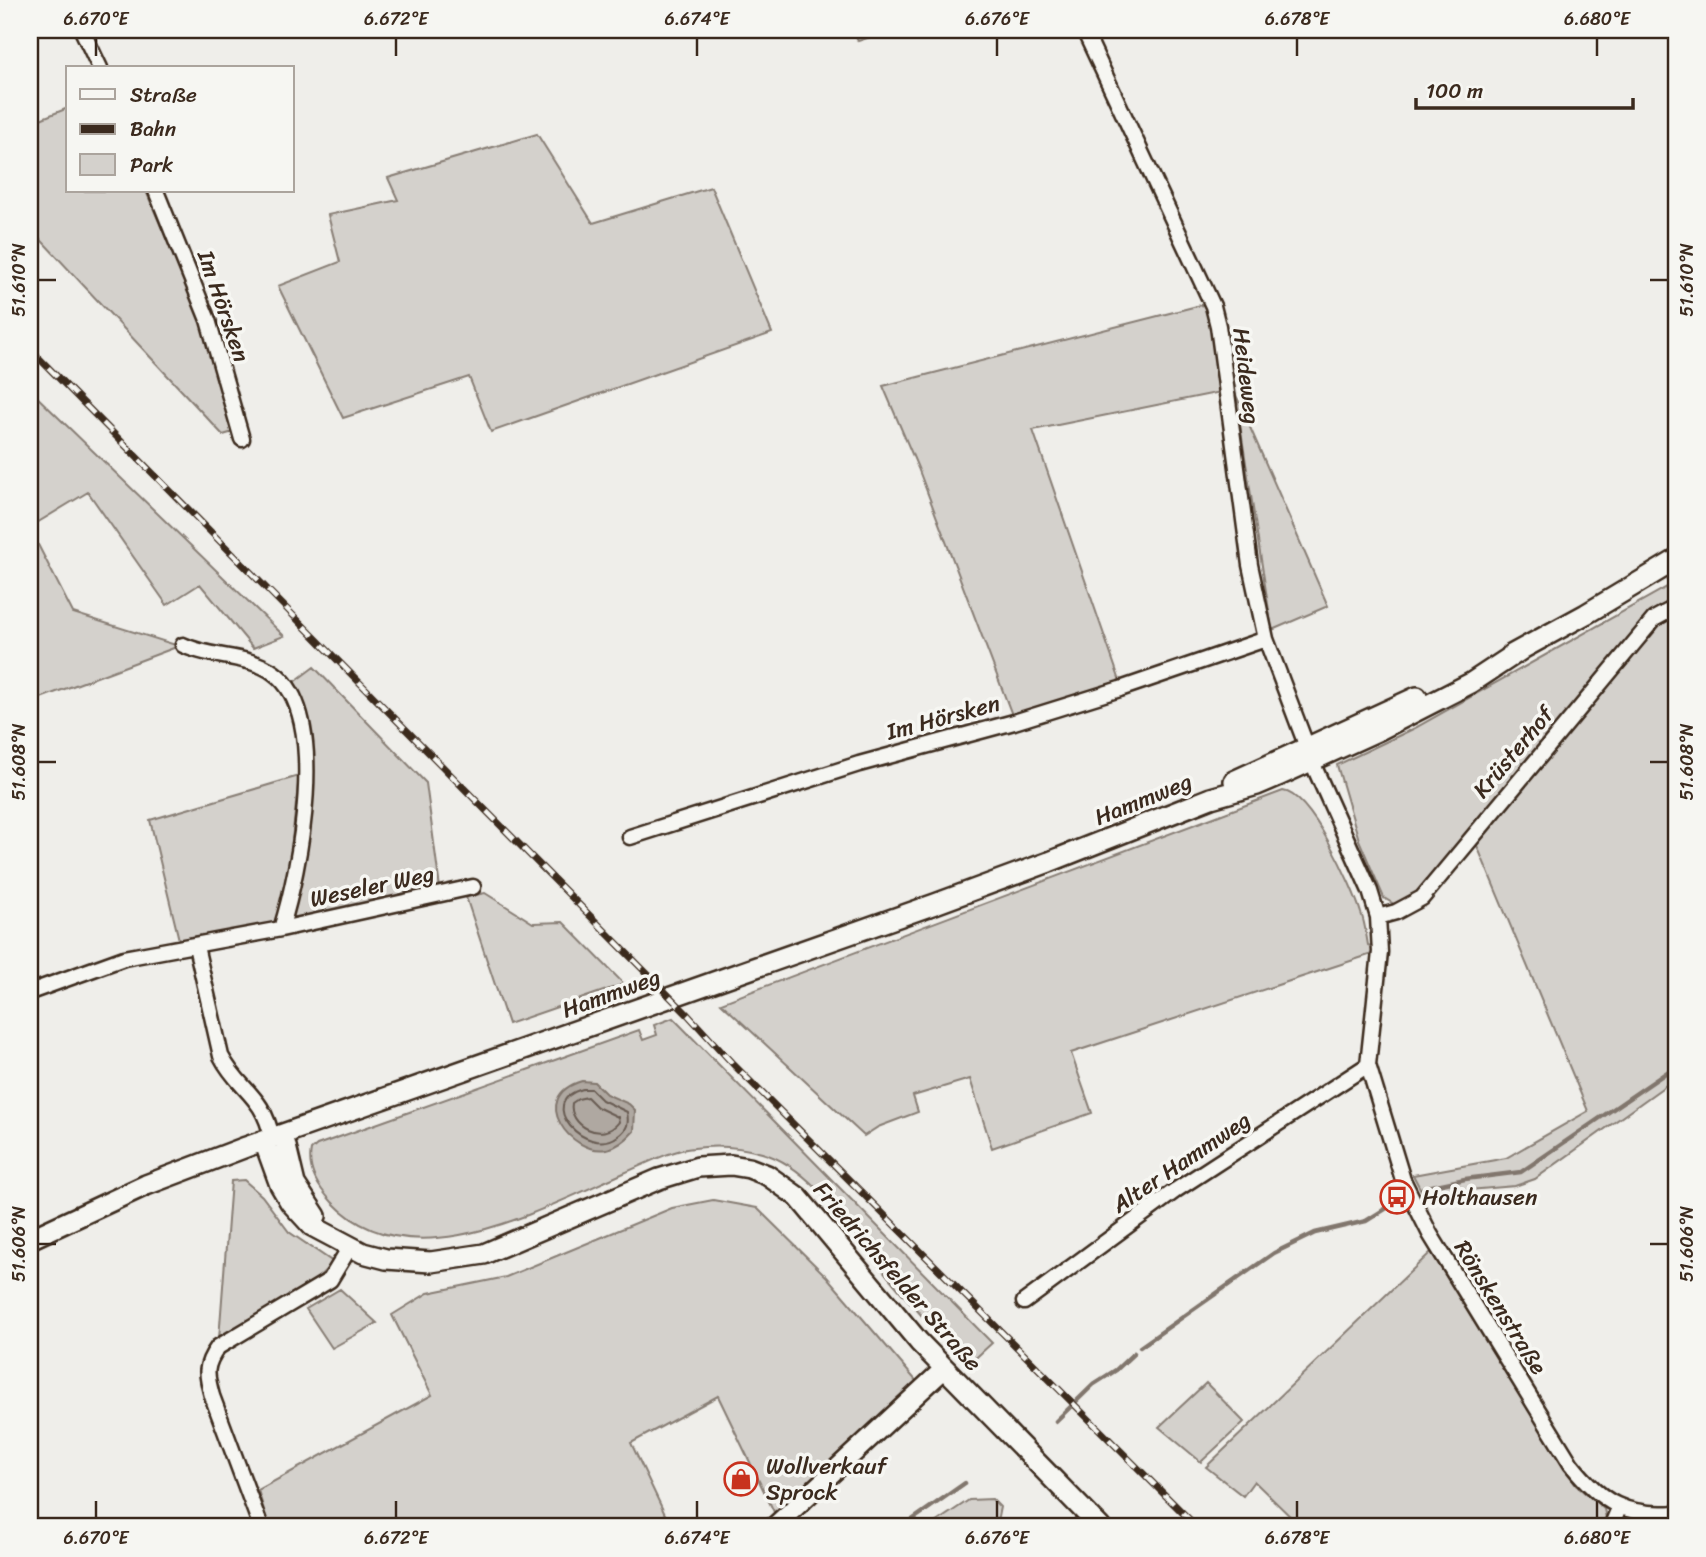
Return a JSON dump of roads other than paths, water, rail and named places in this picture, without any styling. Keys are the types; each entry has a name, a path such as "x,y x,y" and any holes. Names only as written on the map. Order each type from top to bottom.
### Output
{"main road":[{"name":"Hammweg","path":"30,1239 146,1185 273,1138 961,894 1210,799 1257,785 1309,755 1521,650 1676,560"},
{"name":"Friedrichsfelder Straße","path":"273,1138 295,1184 313,1212 344,1244 386,1259 431,1262 484,1254 676,1173 713,1165 749,1168 782,1184 798,1197 944,1369 1100,1527"}],"street":[{"path":"82,30 99,66"},
{"name":"Heideweg","path":"1084,30 1213,306 1218,326 1250,565 1266,639 1309,755"},
{"name":"Im Hörsken","path":"156,192 208,320 242,439"},
{"name":"Krüsterhof","path":"1378,917 1396,912 1422,898 1654,619 1666,610 1676,607"},
{"name":"Im Hörsken","path":"629,837 859,764 1014,722 1266,639"},
{"name":"Weseler Weg","path":"183,645 196,651 262,665 277,675 290,689 297,705 304,740 305,803 295,880 281,929"},
{"name":"Rönskenstraße","path":"1309,755 1370,891 1378,917 1380,952 1368,1065 1403,1180 1430,1234 1571,1464 1586,1483 1619,1508 1658,1515 1676,1513"},
{"name":"Weseler Weg","path":"30,992 124,958 281,929 473,887"},
{"path":"196,946 221,1056 228,1069 259,1103 268,1119 273,1138"},
{"name":"Alter Hammweg","path":"1024,1302 1176,1190 1368,1065"},
{"path":"261,1527 212,1396 207,1378 208,1361 218,1347 330,1280 344,1244"},
{"path":"774,1527 944,1369"},
{"path":"1611,1527 1619,1508"}],"water":[{"path":"582,1081 594,1082 606,1094 629,1104 635,1110 634,1131 619,1145 607,1149 593,1149 580,1144 560,1124 556,1111 558,1099 566,1089"}],"waterway":[{"path":"1423,1188 1465,1179 1521,1172 1676,1066"},
{"path":"1140,1347 1274,1253 1315,1233 1366,1221 1398,1201"},
{"path":"1056,1421 1094,1384 1116,1370 1134,1353"},
{"path":"902,1527 965,1483"}],"railway":[{"path":"30,349 688,1015 733,1064 1197,1527"}],"place":[{"name":"Holthausen","path":"1397,1197"},
{"name":"Wollverkauf Sprock","path":"741,1479"}]}
